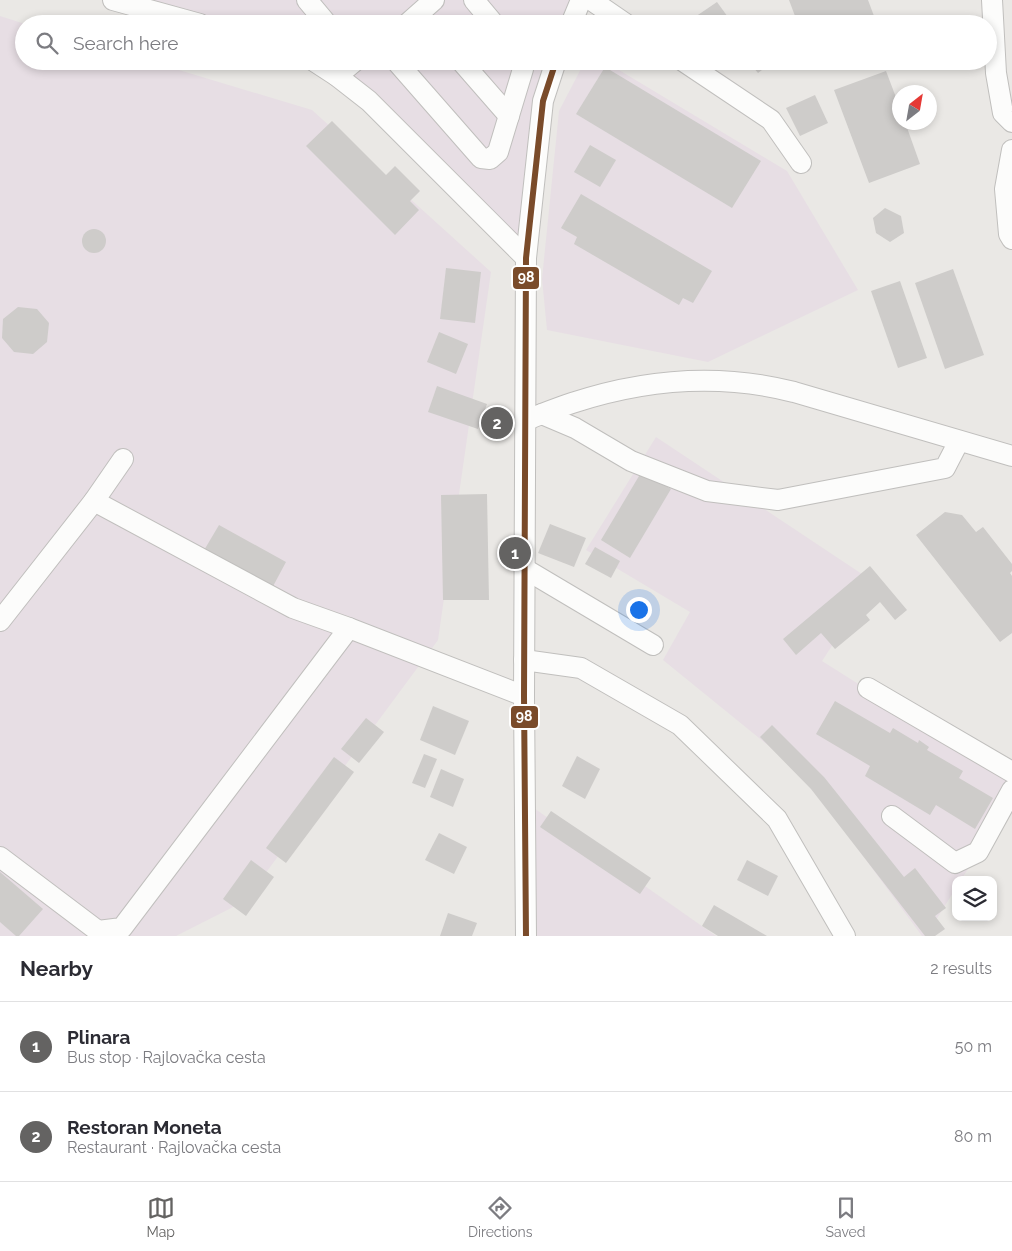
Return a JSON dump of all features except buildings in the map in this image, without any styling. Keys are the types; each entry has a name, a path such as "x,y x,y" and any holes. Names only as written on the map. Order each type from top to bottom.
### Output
{"street":[{"path":"113,0 167,15"},
{"path":"307,0 320,15"},
{"path":"474,0 486,15"},
{"path":"575,15 581,0"},
{"path":"591,0 613,15"},
{"path":"992,0 993,15"},
{"path":"327,70 369,101 526,258"},
{"path":"336,76 344,70"},
{"path":"404,70 481,158 490,159 498,152 523,70"},
{"path":"469,70 509,116"},
{"path":"526,936 525,569 534,417 526,258 543,102 553,70"},
{"path":"696,70 771,120 801,163"},
{"path":"996,70 1003,113 1012,122"},
{"path":"1012,150 1005,189 1009,234 1012,239"},
{"path":"534,417 572,403 614,391 650,384 688,380 736,381 766,385 794,392 1012,456"},
{"path":"534,417 576,428 632,461 707,491 778,500 946,468 959,441"},
{"path":"0,621 94,501 123,460"},
{"path":"94,501 293,608 524,696"},
{"path":"525,569 653,645"},
{"path":"0,858 98,931 122,928 349,628"},
{"path":"524,660 581,668 680,725 777,819 845,936"},
{"path":"868,688 1012,772"},
{"path":"892,816 956,863 978,852 1012,790"}],"shaded area":[{"path":"113,0 581,0 575,15 167,15"},
{"path":"0,16 15,21 15,70 179,70 312,110 491,272 438,640 245,901 176,936 0,936"},
{"path":"324,70 555,70 526,258"},
{"path":"580,70 619,70 787,171 858,290 708,362 547,330 542,279 559,111"},
{"path":"656,437 874,582 822,661 1012,781 1012,799 964,876 952,876 952,894 926,936 922,936 802,773 663,660 690,612 586,550"},
{"path":"521,799 716,936 523,936"}],"transit line":[{"name":"98","path":"526,936 524,696 526,258 543,101 553,70"}],"place":[{"name":"Restoran Moneta","path":"497,423"},
{"name":"Plinara","path":"515,553"}]}
